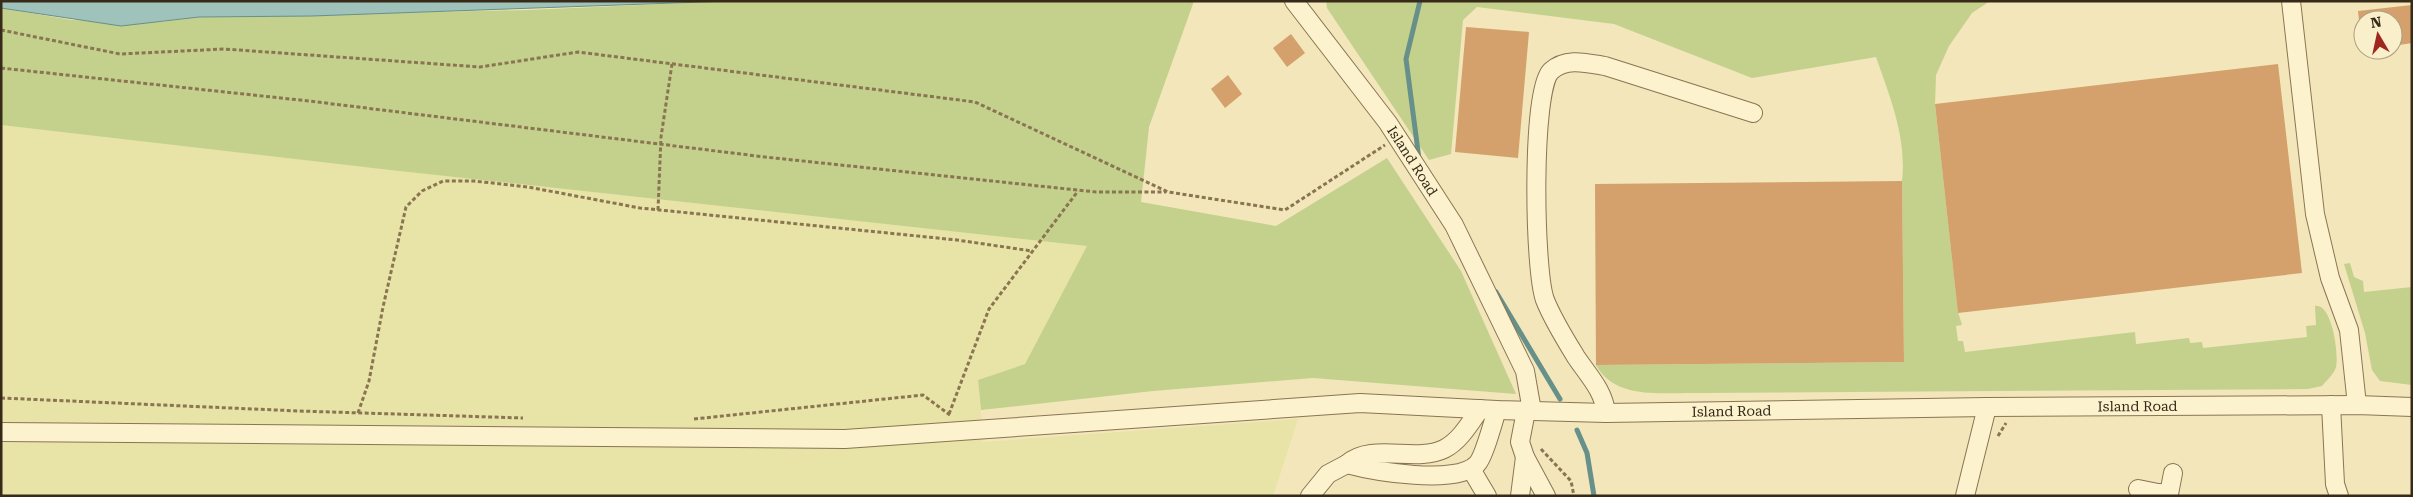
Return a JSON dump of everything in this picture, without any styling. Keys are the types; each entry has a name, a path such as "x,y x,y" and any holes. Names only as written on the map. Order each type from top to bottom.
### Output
{"street":[{"name":"Island Road","path":"1294,1 1397,137 1454,225 1524,371 1529,411 1606,412 2330,405 2412,407"},
{"path":"2291,1 2316,214 2330,278 2349,330 2357,405"},
{"path":"1606,412 1605,399 1561,332 1545,299 1540,282 1537,241 1538,158 1541,96 1544,81 1549,73 1558,66 1566,63 1585,62 1605,66 1753,113"},
{"path":"1,432 844,439 1360,403 1529,411 1520,435 1520,442 1530,450 1546,496"},
{"path":"2330,405 2336,484 2339,496"},
{"path":"1965,496 1987,407"},
{"path":"1317,492 1333,471 1354,458 1371,455 1434,452 1444,449 1489,410"},
{"path":"1347,464 1372,471 1435,475 1456,474 1471,469 1481,457 1489,410"},
{"path":"1520,496 1530,450"},
{"path":"1471,469 1487,496"},
{"path":"2138,489 2158,494 2169,494 2173,473"}],"path":[{"path":"1,30 120,54 224,49 480,67 578,52 975,102 1168,192"},
{"path":"658,210 661,137 672,64"},
{"path":"1,68 309,101 662,145 1079,191 1168,192 1285,210 1397,137"},
{"path":"358,413 368,381 406,207 422,191 443,181 474,181 528,187 658,210 940,238 1032,251"},
{"path":"684,420 923,395 950,414 989,309 1079,191"},
{"path":"1,398 358,413 530,418"},
{"path":"1530,450 1555,461 1571,480 1574,496"}],"shaded area":[{"path":"1,125 390,170 1087,246 1025,364 978,380 983,442 1298,419 1273,496 1,496"}],"green space":[{"path":"730,1 1194,1 1149,127 1141,202 1276,226 1387,158 1461,271 1516,394 1313,378 1153,391 981,410 978,380 1025,364 1087,246 390,170 1,125 1,8 72,20 160,22 199,17 527,10"},
{"path":"1326,1 1990,1 1972,13 1949,46 1936,75 1935,104 1958,312 1962,325 1956,326 1958,341 1963,341 1965,352 2135,332 2136,344 2189,338 2190,343 2202,342 2203,348 2307,337 2306,326 2316,325 2315,306 2321,307 2326,312 2330,321 2335,341 2336,367 2332,375 2322,386 2308,389 1657,393 1628,389 1616,384 1605,376 1596,365 1904,362 1902,149 1896,118 1876,57 1752,78 1614,24 1477,7 1463,20 1451,154 1429,160 1327,8"},
{"path":"2350,263 2354,277 2363,281 2364,292 2412,287 2412,385 2380,381 2372,370 2365,333 2344,264"}],"water":[{"path":"1,1 730,1 312,16 199,17 121,26 1,8"}],"building":[{"path":"2412,5 2412,43 2403,44 2403,10 2367,10"},
{"path":"1466,27 1529,32 1518,158 1455,152"},
{"path":"1291,34 1305,53 1287,67 1273,48"},
{"path":"2278,64 2302,273 1958,313 1935,104"},
{"path":"1228,75 1242,94 1225,108 1211,89"},
{"path":"1902,181 1904,362 1596,365 1595,184"}],"waterway":[{"path":"1419,159 1406,59 1420,1"},
{"path":"1496,292 1560,399"},
{"path":"1577,430 1587,453 1594,496"}]}
